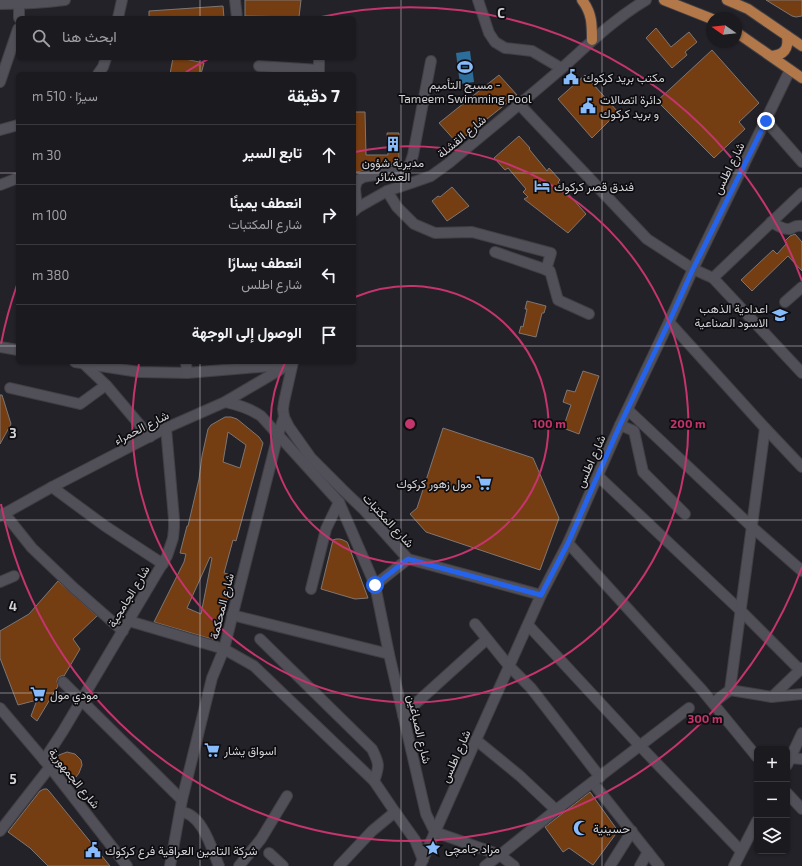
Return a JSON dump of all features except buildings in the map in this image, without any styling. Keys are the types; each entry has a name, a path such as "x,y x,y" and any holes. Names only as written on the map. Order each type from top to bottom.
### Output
{"main road":[{"path":"582,0 587,7 590,16 592,40"},
{"path":"664,0 706,17"},
{"path":"727,0 748,9 802,46"},
{"path":"742,36 802,78"},
{"path":"771,56 777,56 786,48 788,42 787,36"}],"street":[{"path":"0,4 18,2 43,3 65,0"},
{"path":"118,16 122,0"},
{"path":"235,0 237,16"},
{"path":"478,0 489,33 496,42 505,48 532,51 561,68"},
{"name":"شارع القشلة","path":"356,209 387,191 431,176 449,163 519,104 592,40 619,18 646,0"},
{"path":"18,2 19,16"},
{"path":"0,82 16,35"},
{"path":"99,72 105,60"},
{"path":"259,66 319,72 319,60"},
{"path":"356,184 357,180 363,177 404,170 410,164 431,61"},
{"name":"شارع اطلس","path":"422,863 541,595 568,543 620,425 693,269 790,70"},
{"path":"519,104 647,239 693,269 714,278 800,367"},
{"path":"766,121 802,162"},
{"path":"0,130 16,126"},
{"path":"0,185 16,179"},
{"path":"387,191 397,207 414,224 435,233 472,232 551,252 546,270"},
{"path":"714,278 802,193"},
{"path":"771,222 782,228 790,229 797,225 802,226"},
{"path":"495,252 550,271 558,300 589,314"},
{"path":"785,302 802,287"},
{"path":"669,322 765,428 802,466"},
{"path":"0,347 16,350"},
{"path":"81,364 106,385 150,436"},
{"path":"87,364 139,372 187,374 282,364"},
{"path":"186,364 187,374"},
{"name":"شارع الحمراء","path":"2,515 150,436 225,402 289,364"},
{"path":"283,413 291,364"},
{"path":"10,388 80,404 106,385"},
{"path":"225,402 243,406 261,416 339,502 375,585 389,654 232,615"},
{"path":"628,410 752,527 802,571"},
{"name":"شارع المحكمة","path":"170,866 182,800 212,678 224,649 283,413"},
{"name":"شارع المكتبات","path":"283,413 294,436 311,458 364,510 408,559 541,595"},
{"path":"620,425 634,431 643,472 685,514"},
{"name":"شارع الجامجية","path":"0,831 47,764 63,731 163,564 171,547 174,519 166,428"},
{"path":"713,703 730,690 765,428"},
{"path":"598,476 801,669 772,697"},
{"path":"52,488 105,526 163,564"},
{"path":"311,589 326,529 339,502"},
{"path":"2,515 32,548 75,589 123,631"},
{"path":"568,543 713,703 754,753"},
{"path":"375,585 408,559"},
{"path":"0,582 14,576"},
{"path":"129,621 224,649 254,666 374,781 394,812 415,840 422,863"},
{"path":"475,624 509,666 531,688 632,831 659,866"},
{"path":"528,625 640,746 741,851"},
{"path":"260,639 372,749 377,760 378,769 374,781"},
{"path":"403,715 487,639"},
{"name":"شارع الصباغين","path":"389,654 426,814 435,832"},
{"path":"63,682 182,800"},
{"path":"730,690 772,697 802,694"},
{"name":"شارع الجمهورية","path":"0,708 47,764 128,866"},
{"path":"485,866 689,708"},
{"path":"790,760 802,733"},
{"path":"476,740 520,776 556,810"},
{"path":"790,762 802,759"},
{"path":"239,866 261,839 287,796"},
{"path":"790,796 802,809"},
{"path":"180,812 189,814 198,822 208,839 219,866"},
{"path":"339,866 372,831 394,812"},
{"path":"734,866 754,827"},
{"path":"610,866 632,831"},
{"path":"435,832 500,855 514,866"},
{"path":"640,866 648,852"},
{"path":"269,853 283,866"}],"water":[{"name":"مسبح التأميم - Tameem Swimming Pool","path":"470,51 474,82 460,84 456,53"}],"place":[{"name":"مسبح التأميم - Tameem Swimming Pool","path":"465,67"},
{"name":"مكتب بريد كركوك","path":"571,77"},
{"name":"دائرة اتصالات و بريد كركوك","path":"588,106"},
{"name":"مديرية شؤون العشائر","path":"393,144"},
{"name":"فندق قصر كركوك","path":"542,186"},
{"name":"اعدادية الذهب الاسود الصناعية","path":"780,315"},
{"name":"مول زهور كركوك","path":"484,483"},
{"name":"مودي مول","path":"38,694"},
{"name":"اسواق يشار","path":"212,750"},
{"name":"حسينية","path":"581,828"},
{"name":"مراد جامچی","path":"433,848"},
{"name":"شركة التامين العراقية فرع كركوك","path":"93,850"}],"route":[{"path":"375,585 408,559 541,595 568,543 620,425 693,269 766,121"}]}
